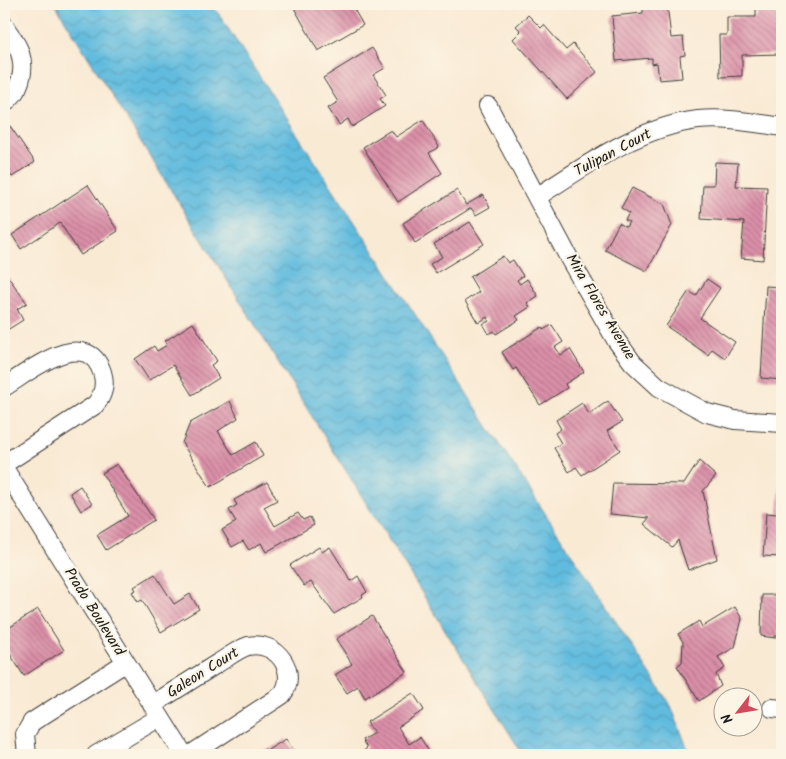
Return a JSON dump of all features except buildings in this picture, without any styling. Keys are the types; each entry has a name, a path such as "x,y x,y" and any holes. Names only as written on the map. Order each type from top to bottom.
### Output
{"street":[{"path":"4,25 20,52 22,72 14,94 4,103"},
{"name":"Mira Flores Avenue","path":"488,106 607,325 641,372 672,394 707,413 734,420 782,423"},
{"name":"Tulipan Court","path":"537,197 625,144 668,126 718,119 782,127"},
{"path":"4,388 66,351 90,355 100,367 104,379 102,394 95,405 4,466"},
{"name":"Prado Boulevard","path":"4,466 184,755"},
{"name":"Galeon Court","path":"96,755 247,646 269,648 282,659 289,674 286,689 282,695 190,755"},
{"path":"27,755 25,734 32,722 125,663"}],"water":[{"path":"55,4 212,4 671,706 690,755 523,755"}]}
